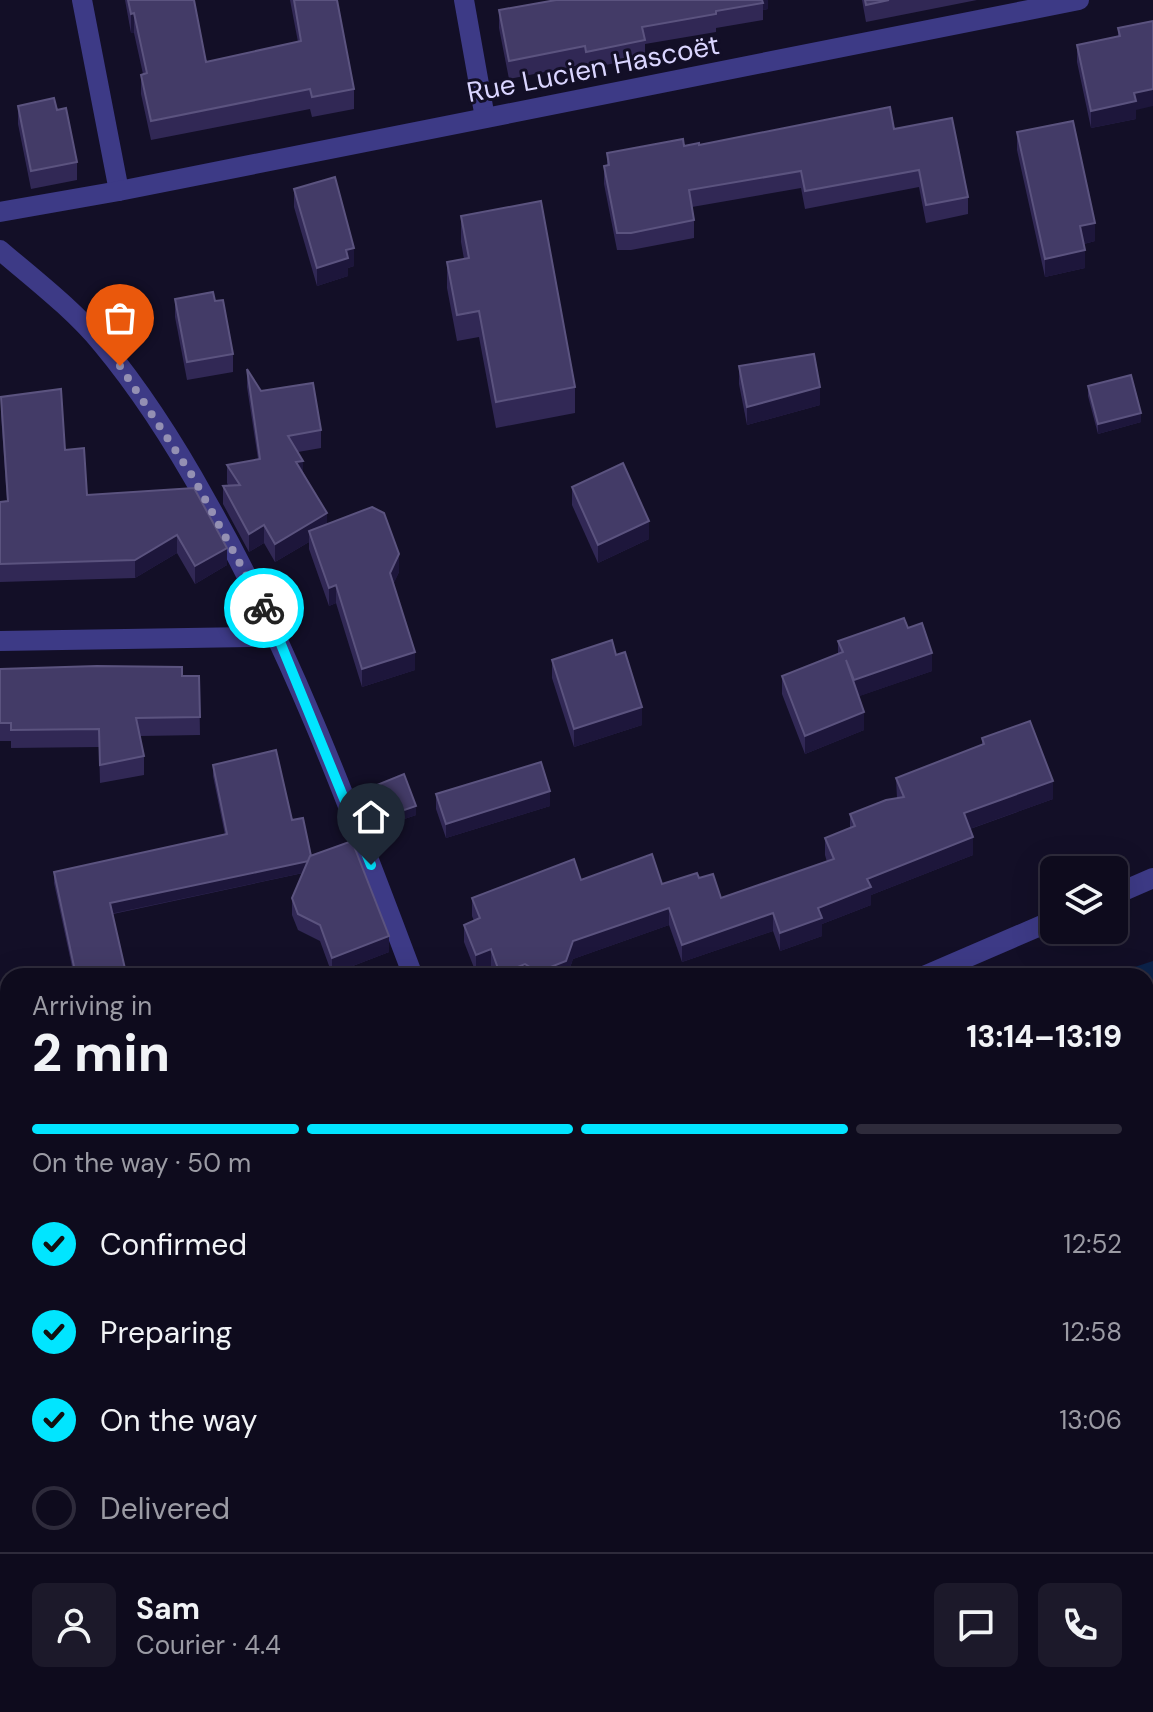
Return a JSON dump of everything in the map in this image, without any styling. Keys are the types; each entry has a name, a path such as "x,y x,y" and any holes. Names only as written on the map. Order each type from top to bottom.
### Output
{"street":[{"path":"82,0 119,191"},
{"path":"464,0 485,118"},
{"name":"Rue Lucien Hascoët","path":"0,212 1079,0"},
{"path":"0,250 80,320 120,366 193,477 276,632 361,837 410,968"},
{"path":"0,641 250,637 276,632"},
{"path":"1128,889 1153,878"},
{"path":"943,968 1040,926"}],"water":[{"path":"1153,961 1153,968 1132,968"}],"building":[{"path":"128,0 194,0 206,62 301,41 294,0 337,0 354,89 312,97 310,89 151,121 141,75 147,73 134,13 131,14"},
{"path":"556,0 762,0 763,3 642,27 645,40 586,52 585,46 509,61 499,10"},
{"path":"865,0 889,0 866,5"},
{"path":"1153,21 1153,89 1134,93 1136,101 1091,111 1077,45 1120,36 1118,28"},
{"path":"54,98 57,110 66,108 77,162 31,171 18,106"},
{"path":"890,107 894,129 952,118 968,197 926,205 919,170 805,191 801,171 689,190 694,220 617,233 604,166 609,165 607,153 683,139 684,146 699,145"},
{"path":"1073,121 1095,223 1080,226 1085,250 1045,259 1017,132"},
{"path":"335,177 354,248 346,250 348,258 317,268 294,189"},
{"path":"541,201 575,387 496,402 479,311 457,315 447,262 469,258 461,216"},
{"path":"213,292 215,301 223,300 233,354 187,362 175,299"},
{"path":"814,354 820,387 747,407 739,366"},
{"path":"247,369 261,391 313,383 321,430 288,436 303,461 296,462 327,513 275,544 264,525 249,534 223,486 240,485 227,465 260,459"},
{"path":"1131,375 1141,413 1098,424 1088,386"},
{"path":"61,389 65,450 84,448 87,495 194,488 227,548 195,566 177,535 135,560 0,564 0,502 8,501 1,397"},
{"path":"623,463 649,521 598,545 572,487"},
{"path":"372,507 384,513 399,554 390,573 415,652 362,669 336,585 329,588 309,531"},
{"path":"904,618 908,628 922,623 932,653 854,680 846,660 864,712 805,736 782,676 843,652 838,641"},
{"path":"612,640 616,655 625,652 642,707 574,729 552,660"},
{"path":"182,667 182,676 199,676 200,717 136,718 144,756 100,765 99,729 11,730 11,723 0,723 0,669"},
{"path":"1030,721 1053,781 964,813 973,837 867,879 871,887 818,908 822,918 780,933 773,913 682,945 669,908 573,941 566,961 548,968 532,968 525,964 515,968 498,968 491,949 476,955 464,925 480,918 472,898 574,859 581,880 652,854 662,884 697,873 699,878 713,874 721,898 834,859 825,838 855,826 850,814 886,800 904,797 896,778 984,744 982,738"},
{"path":"276,750 292,820 303,818 311,856 309,861 110,903 125,968 74,968 54,872 227,834 213,765"},
{"path":"541,762 550,791 446,824 436,794"},
{"path":"404,774 416,806 384,817 372,787"},
{"path":"352,841 389,936 332,958 320,925 298,914 292,898 310,856"}],"way so far":[{"path":"120,366 193,477 264,608"}],"route":[{"path":"264,608 371,865"}]}
